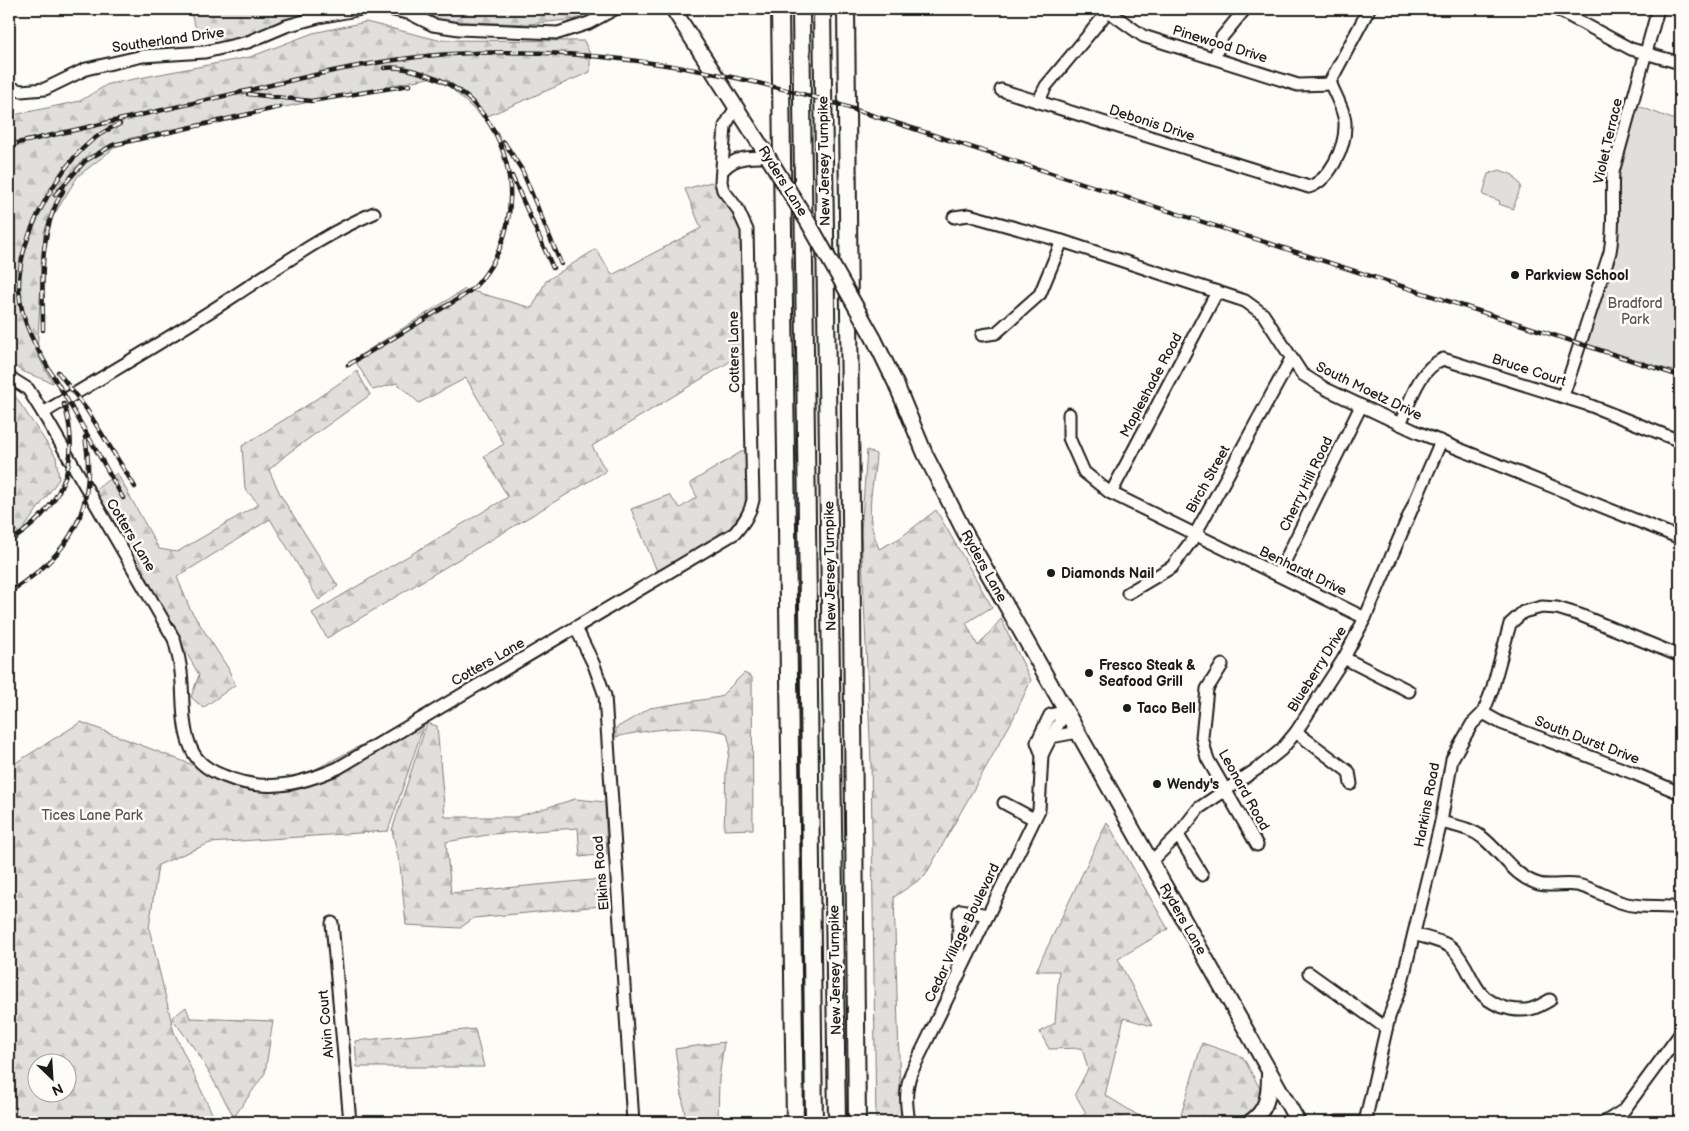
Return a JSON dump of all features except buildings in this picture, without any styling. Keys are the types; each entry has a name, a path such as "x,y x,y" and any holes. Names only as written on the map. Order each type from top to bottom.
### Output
{"highway":[{"path":"780,9 795,1122"},
{"name":"New Jersey Turnpike","path":"801,9 814,1122"},
{"name":"New Jersey Turnpike","path":"822,9 837,1122"},
{"name":"New Jersey Turnpike","path":"846,9 857,1122"}],"main road":[{"name":"Ryders Lane","path":"673,9 808,222 874,339 896,384 939,484 1298,1122"},
{"path":"1250,1122 1258,1116 1267,1102 1270,1074"}],"street":[{"name":"Southerland Drive","path":"9,87 21,91 45,89 86,69 143,56 205,52 248,42 286,26 341,11 362,9"},
{"path":"389,9 410,14 433,25 460,29 558,33 589,23 615,9"},
{"path":"1215,57 1222,37 1245,9"},
{"path":"1331,84 1369,9"},
{"path":"1556,9 1631,48 1680,63"},
{"name":"Violet Terrace","path":"1563,396 1610,252 1613,233 1611,197 1613,172 1658,9"},
{"path":"1038,102 1046,86 1109,10"},
{"name":"Pinewood Drive","path":"1109,10 1142,36 1215,57 1298,85 1331,84"},
{"name":"Debonis Drive","path":"1000,90 1294,184 1309,187 1323,180 1339,152 1346,125 1331,84"},
{"name":"Cotters Lane","path":"9,378 28,389 174,639 182,672 185,729 191,748 200,763 212,772 245,784 282,786 313,779 338,768 735,533 750,512 753,500 747,230 737,208 723,190 725,126 736,107"},
{"path":"724,169 730,162 741,159 768,157"},
{"path":"43,413 234,297 270,272 357,220 374,213"},
{"name":"South Moetz Drive","path":"954,217 969,215 1062,241 1245,301 1263,314 1302,374 1326,389 1400,424 1680,538"},
{"path":"982,335 996,333 1040,294 1062,241"},
{"name":"Mapleshade Road","path":"1111,493 1217,292"},
{"name":"Birch Street","path":"1128,593 1172,567 1195,534 1291,359"},
{"name":"Bruce Court","path":"1400,424 1423,373 1432,364 1443,359 1563,396 1680,441"},
{"name":"Cherry Hill Road","path":"1278,575 1361,406"},
{"name":"Benhardt Drive","path":"1069,414 1069,438 1084,472 1111,493 1365,618"},
{"name":"Blueberry Drive","path":"1151,862 1178,835 1199,808 1268,762 1296,732 1344,658 1365,618 1441,441"},
{"name":"Harkins Road","path":"1365,1122 1386,1028 1401,986 1414,934 1440,822 1452,760 1472,724 1483,713 1492,690 1510,624 1523,612 1542,607 1557,608 1580,615 1680,656"},
{"name":"Elkins Road","path":"576,628 594,664 605,696 632,1122"},
{"path":"1344,658 1409,691"},
{"name":"Leonard Road","path":"1222,665 1207,689 1202,737 1207,758 1257,845"},
{"path":"1066,711 1050,714 1041,730 1052,737 1078,732"},
{"name":"Cedar Village Boulevard","path":"1042,755 1066,711"},
{"name":"South Durst Drive","path":"1483,713 1501,723 1633,773 1680,794"},
{"name":"Cedar Village Boulevard","path":"908,1122 907,1084 1041,801 1042,755 1038,742 1041,730"},
{"path":"1296,732 1349,772 1351,784"},
{"path":"1004,803 1034,819"},
{"path":"1440,822 1472,830 1483,838 1513,869 1539,884 1577,885 1596,890 1620,902 1639,906 1680,908"},
{"path":"1178,835 1202,875"},
{"path":"958,976 959,912 961,910 988,915"},
{"name":"Alvin Court","path":"332,923 350,1122"},
{"path":"1414,934 1453,948 1480,993 1494,1005 1534,1010 1550,1000"},
{"path":"1309,973 1386,1028"},
{"path":"1605,1122 1624,1110 1680,1034"},
{"path":"1337,1122 1369,1122"}],"green space":[{"path":"189,9 320,9 232,40 199,36"},
{"path":"415,9 452,9 452,12 455,13 456,9 594,9 576,19 529,24 442,21"},
{"path":"366,22 438,40 584,41 590,54 590,72 483,118 438,76 126,139 78,176 44,231 37,354 53,383 24,372 9,363 9,116 80,101 108,84 250,57 313,33"},
{"name":"Bradford Park","path":"1628,102 1680,122 1679,373 1577,341 1610,237 1608,176"},
{"path":"1500,170 1513,175 1521,186 1513,209 1499,204 1500,201 1483,195 1488,174"},
{"path":"711,182 745,222 747,351 592,446 606,471 327,638 312,613 508,497 484,456 504,444 466,378 419,403 397,383 373,390 354,359 465,289 532,308 546,281 596,249 612,275 701,228 685,189"},
{"path":"357,371 370,395 287,454 269,470 281,496 338,586 319,600 270,519 177,577 190,609 228,668 235,685 203,708 191,697 199,675 158,602 134,549 94,491 117,473 159,549 177,552 259,504 245,489 242,446"},
{"path":"15,396 56,457 59,479 19,535 9,518 9,397"},
{"path":"746,449 745,507 727,532 657,571 631,509 669,495 680,508 697,497 690,483"},
{"path":"867,450 876,454 870,513 872,529 879,549 900,538 936,510 992,607 966,623 978,646 1001,619 1031,680 1013,719 925,876 894,897 901,1122 876,1122 871,762 861,532"},
{"path":"744,673 752,677 753,829 724,830 726,773 730,745 727,733 686,728 642,732 616,737 616,728 650,708 720,697"},
{"name":"Tices Lane Park","path":"429,710 388,831 210,843 158,865 149,928 174,1032 216,1122 9,1122 9,767 81,722 224,777 287,784"},
{"path":"427,723 437,726 445,817 516,817 575,799 605,802 607,854 580,857 578,828 493,834 446,842 451,893 602,879 601,906 474,918 460,928 406,925 400,866 392,830"},
{"path":"1107,822 1168,929 1118,959 1152,1026 1124,1018 1105,1095 1149,1122 1074,1122 1086,1113 1075,1094 1088,1069 1082,1048 1049,1049 1040,1032 1055,1023 1059,971 1036,971"},
{"path":"186,1007 190,1018 273,1021 265,1073 234,1117 199,1055 172,1018"},
{"path":"475,1029 484,1067 357,1067 355,1041"},
{"path":"724,1042 719,1079 718,1122 686,1122 675,1049"},
{"path":"1202,1043 1243,1057 1265,1098 1248,1122 1179,1122"}],"railway":[{"path":"9,145 322,73 400,59 500,52 595,56 642,61 735,78 828,101 1680,376"},
{"path":"348,365 475,287 497,255 507,225 510,194 506,163 496,134 479,109 455,88 425,74 400,68 384,68"},
{"path":"248,94 311,101 410,85"},
{"path":"55,195 85,161 113,145 280,107"},
{"path":"120,124 88,143 71,161 56,182 38,214 28,238 21,263 19,288 20,303 35,345 123,498"},
{"path":"504,142 522,170 561,264"},
{"path":"512,176 553,268"},
{"path":"43,330 42,276 45,241 55,207 63,191"},
{"path":"58,372 87,410 135,487"},
{"path":"9,542 42,515 54,500 63,483 71,446 64,404"},
{"path":"9,592 30,578 48,562 63,546 75,528 83,508 87,486 88,463 85,437"}],"place":[{"name":"Parkview School","path":"1515,275"},
{"name":"Diamonds Nail","path":"1051,573"},
{"name":"Fresco Steak & Seafood Grill","path":"1089,673"},
{"name":"Taco Bell","path":"1127,708"},
{"name":"Wendy's","path":"1157,784"}]}
